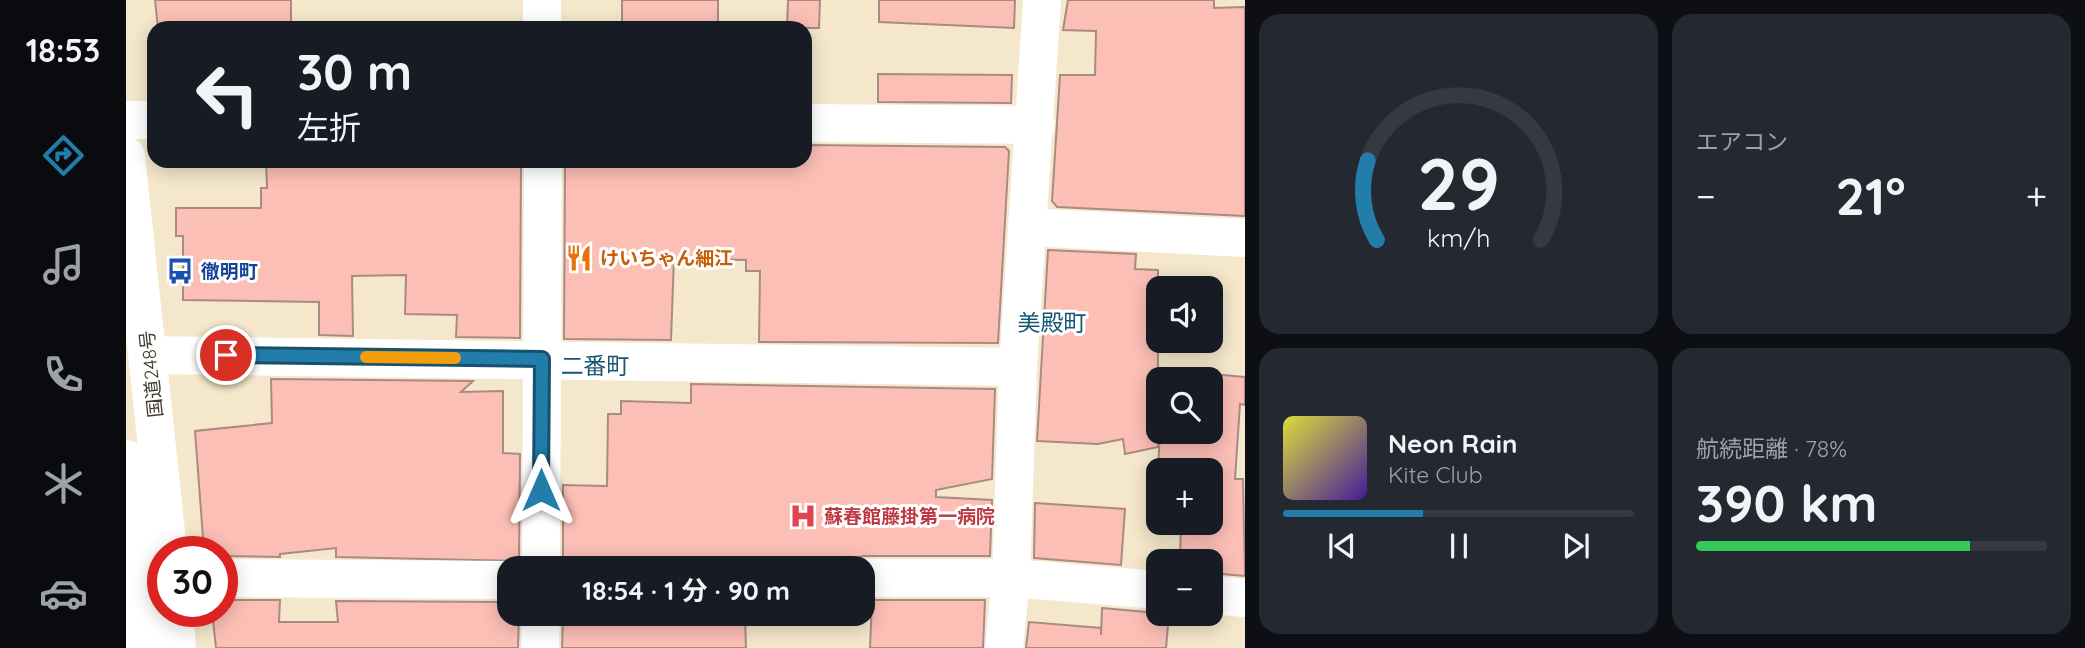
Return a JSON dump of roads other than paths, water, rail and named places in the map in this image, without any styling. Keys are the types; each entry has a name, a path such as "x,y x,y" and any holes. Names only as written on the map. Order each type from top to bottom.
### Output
{"main road":[{"path":"542,0 542,21"},
{"path":"1004,648 1011,578 1018,367 1036,125 1042,0"},
{"path":"126,120 147,120"},
{"path":"812,123 1036,125"},
{"name":"国道248号","path":"126,156 167,536"},
{"path":"541,556 543,168"},
{"path":"1027,227 1245,238"},
{"path":"149,355 1018,367"},
{"path":"126,459 132,577 145,648"},
{"path":"238,578 497,580"},
{"path":"875,578 1011,578 1146,589"},
{"path":"1223,596 1245,598"},
{"path":"540,648 541,626"},
{"path":"175,627 177,648"}],"place":[{"name":"けいちゃん細江","path":"579,258"},
{"name":"徹明町","path":"180,271"},
{"name":"蘇春館藤掛第一病院","path":"803,516"}],"district":[{"name":"美殿町","path":"1052,323"},
{"name":"二番町","path":"595,366"}]}
